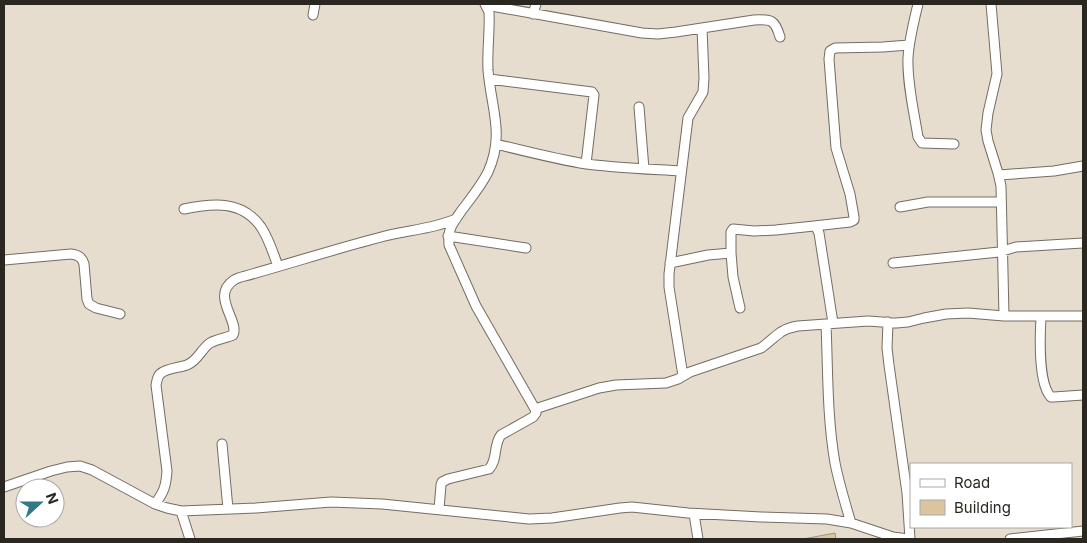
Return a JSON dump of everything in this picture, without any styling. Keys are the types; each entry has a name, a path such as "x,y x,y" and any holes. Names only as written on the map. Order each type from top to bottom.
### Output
{"street":[{"path":"313,15 316,4"},
{"path":"486,4 533,14 642,33 658,34 754,20 768,20 777,26 780,37"},
{"path":"439,509 442,482 489,469 492,466 497,440 501,435 533,417 536,413 535,408 476,306 449,245 448,236 450,229 488,173 494,157 496,144 497,132 489,79 489,12 486,4"},
{"path":"533,14 536,4"},
{"path":"918,4 909,45 908,59 908,74 918,137 922,143 926,144 954,144"},
{"path":"991,4 997,74 986,130 1001,186 1004,316"},
{"path":"683,376 669,287 670,263 688,118 703,92 702,28"},
{"path":"740,308 733,277 731,232 733,229 754,231 776,230 854,220 850,194 836,148 830,51 835,48 909,45"},
{"path":"489,79 592,92 594,95 586,164"},
{"path":"639,107 644,169"},
{"path":"496,144 586,164 681,171"},
{"path":"999,175 1054,171 1083,166"},
{"path":"900,207 928,202 1001,202"},
{"path":"184,208 206,204 227,205 252,217 268,239 278,266"},
{"path":"155,504 163,494 167,471 156,385 157,379 163,372 193,362 204,348 212,342 233,335 235,332 224,296 227,287 234,280 391,235 443,225 456,219"},
{"path":"814,226 819,233 829,324 830,411 835,462 851,523"},
{"path":"448,236 526,248"},
{"path":"893,263 1003,251 1016,247 1083,243"},
{"path":"670,263 731,253"},
{"path":"4,260 71,254 80,256 84,264 89,304 96,308 120,314"},
{"path":"535,408 608,386 666,383 760,348 781,332 798,326 868,320 908,322 946,314 968,313 1042,317 1083,316"},
{"path":"1042,317 1041,359 1047,393 1051,397 1083,395"},
{"path":"4,487 51,471 80,466 92,470 155,504 181,511 331,502 439,509 536,520 632,507 694,514 827,519 851,523 893,538 909,539 907,493 887,348 888,322"},
{"path":"222,444 228,509"},
{"path":"181,511 190,539"},
{"path":"694,514 698,539"},
{"path":"1010,539 1046,537 1083,530"}],"building":[{"path":"835,533 836,539 803,539"}]}
